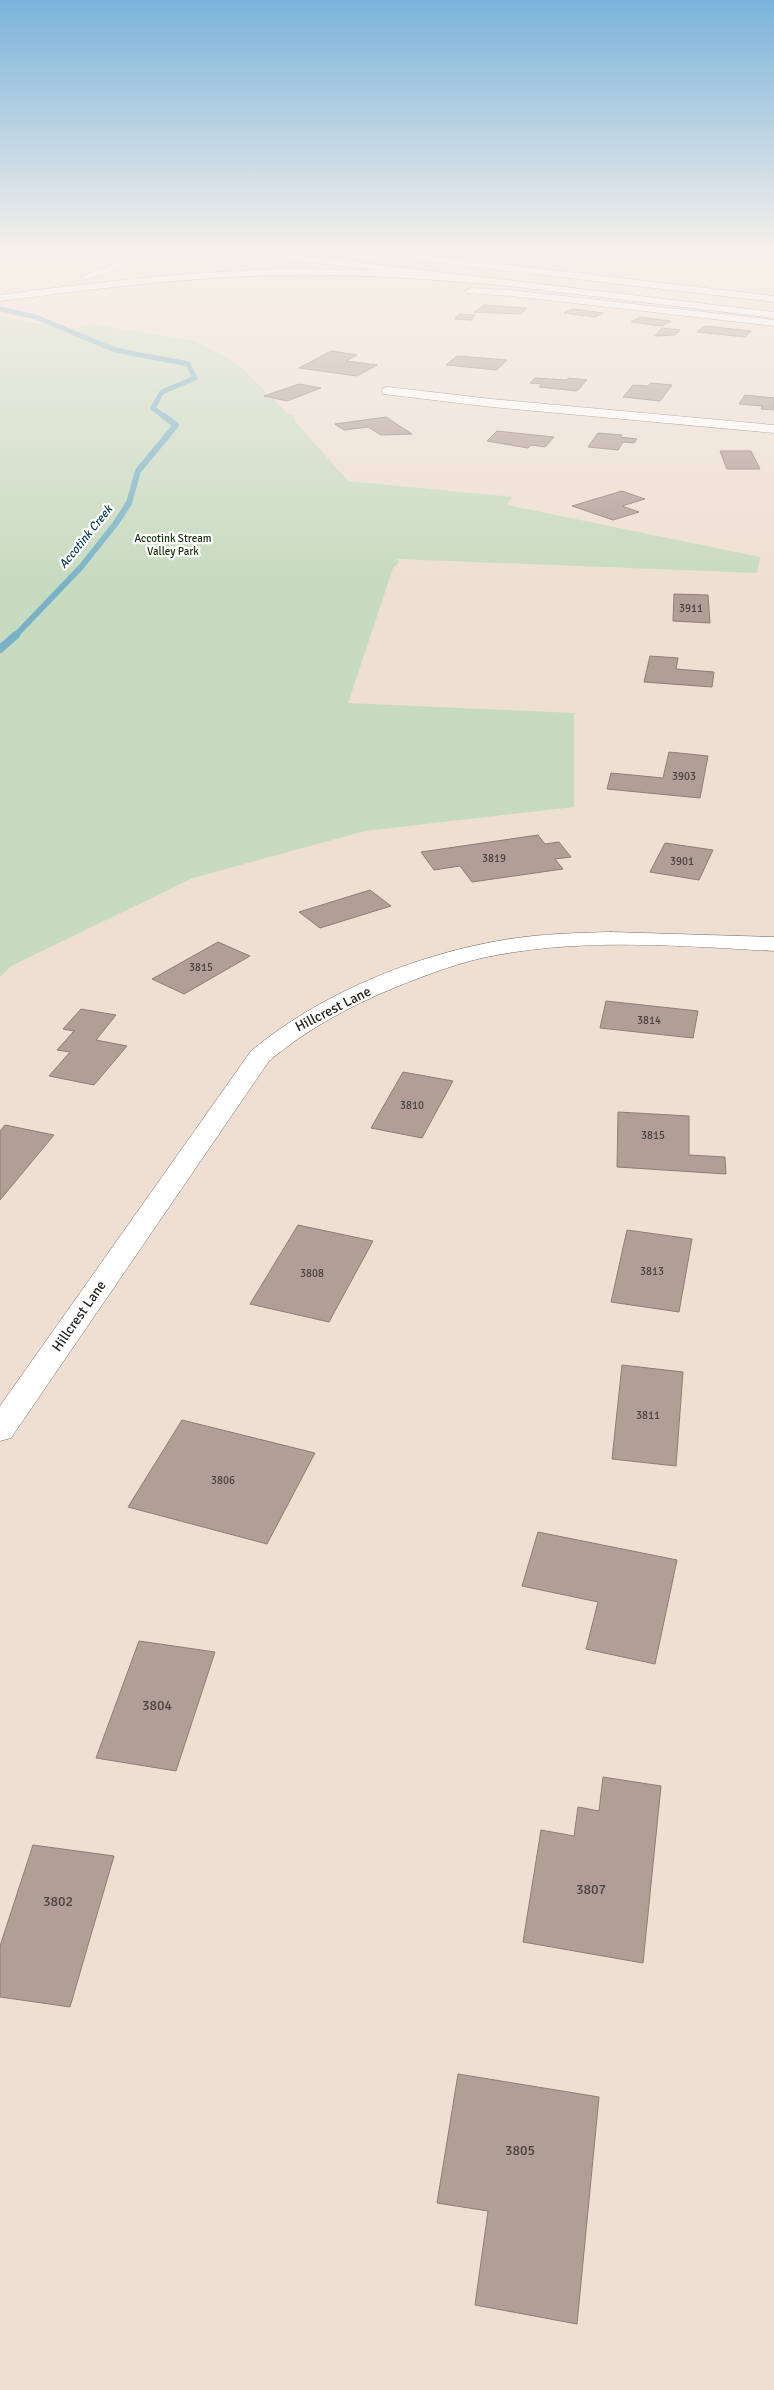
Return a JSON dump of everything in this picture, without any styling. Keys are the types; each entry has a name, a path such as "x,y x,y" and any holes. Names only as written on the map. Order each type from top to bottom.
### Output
{"main road":[{"path":"388,391 492,403 774,429"},
{"name":"Hillcrest Lane","path":"0,1430 260,1056 284,1034 315,1015 360,993 416,971 476,953 512,946 552,941 636,940 774,944"}],"green space":[{"name":"Accotink Stream Valley Park","path":"0,361 231,361 239,365 288,414 295,415 295,421 348,481 512,497 507,505 760,557 757,573 397,559 399,562 393,568 348,703 574,713 574,807 365,831 193,878 11,966 0,977"}],"building":[{"path":"313,361 347,361 377,365 357,376 299,368"},
{"path":"451,361 506,361 497,370 446,365"},
{"path":"535,378 587,380 577,391 539,387 542,384 530,383"},
{"path":"651,383 672,385 660,401 623,397 633,385 648,386"},
{"path":"299,384 321,388 287,401 264,396"},
{"path":"745,395 774,398 774,410 761,409 762,406 739,404"},
{"path":"386,417 412,434 381,435 368,427 344,430 335,424"},
{"path":"497,431 554,437 545,447 531,445 528,448 487,441"},
{"path":"598,433 622,435 620,437 637,439 634,443 623,442 618,450 588,447"},
{"path":"720,451 751,451 760,469 727,469"},
{"path":"622,491 645,499 622,506 639,512 613,520 572,506"},
{"path":"674,594 708,595 710,623 673,621"},
{"path":"650,656 678,658 676,669 714,672 712,687 644,682"},
{"path":"669,752 708,756 700,798 607,789 611,773 663,778"},
{"path":"538,835 545,844 559,842 571,857 555,859 563,869 472,882 460,866 434,870 421,852"},
{"path":"665,843 713,850 699,880 650,872"},
{"path":"370,890 391,906 320,928 299,912"},
{"path":"218,942 250,956 184,994 152,979"},
{"path":"606,1001 698,1011 693,1038 600,1028"},
{"path":"81,1009 116,1015 96,1040 127,1046 94,1085 49,1076 70,1052 57,1050 74,1031 63,1029"},
{"path":"403,1072 453,1081 422,1138 371,1128"},
{"path":"618,1112 689,1116 689,1155 725,1157 726,1174 617,1167"},
{"path":"5,1125 54,1135 0,1200 0,1131"},
{"path":"298,1225 373,1241 329,1322 250,1304"},
{"path":"627,1230 692,1239 679,1312 611,1302"},
{"path":"622,1365 683,1372 676,1466 612,1459"},
{"path":"182,1420 315,1453 267,1544 128,1507"},
{"path":"538,1532 677,1560 655,1664 586,1649 598,1602 522,1586"},
{"path":"139,1641 215,1652 176,1771 96,1758"},
{"path":"603,1777 661,1786 643,1963 523,1942 541,1830 574,1836 578,1807 599,1811"},
{"path":"33,1845 114,1856 70,2007 0,1997 0,1946"},
{"path":"458,2074 599,2097 577,2324 475,2305 488,2211 437,2203"}],"waterway":[{"name":"Accotink Creek","path":"166,418 153,408 162,392 195,378 188,364 170,361"},
{"name":"Accotink Creek","path":"16,635 81,567 116,523 129,503 138,471 176,425 164,416"},
{"name":"Accotink Creek","path":"0,649 16,635"}]}
